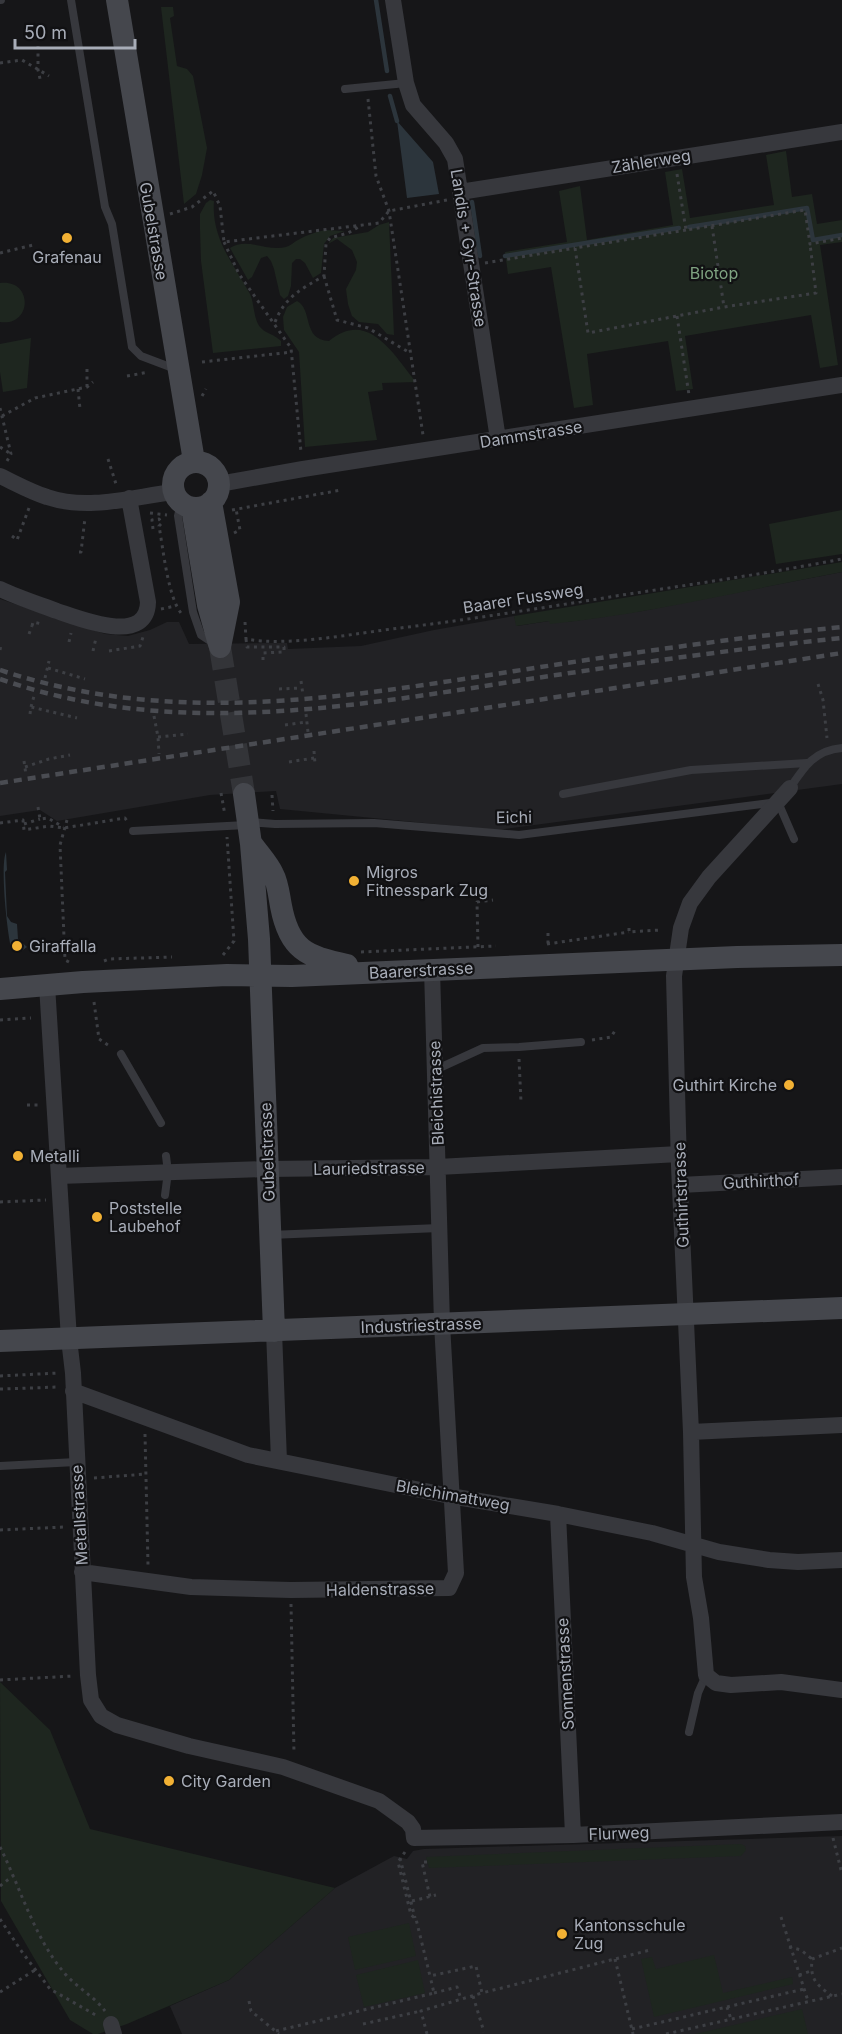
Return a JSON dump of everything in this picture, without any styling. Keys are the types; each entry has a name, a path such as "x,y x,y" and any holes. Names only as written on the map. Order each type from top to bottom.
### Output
{"street":[{"name":"Gubelstrasse","path":"117,0 194,461"},
{"name":"Landis + Gyr-Strasse","path":"393,0 406,83 413,105 446,143 455,159 498,439"},
{"name":"Zählerweg","path":"460,195 675,157 842,132"},
{"name":"Dammstrasse","path":"2,471 48,498 78,503 110,502 124,493 206,501 303,469 425,452 842,385"},
{"path":"206,501 172,485 176,472 187,463 194,461 208,465 214,470 206,501 208,606 220,647"},
{"path":"0,589 99,626 123,627 141,621 148,612 148,602 124,493"},
{"name":"Guthirtstrasse","path":"706,1676 692,1545 691,1431 680,1185 674,976 681,927 690,903 709,877 790,788"},
{"name":"Gubelstrasse","path":"244,794 250,830 259,931 279,1461"},
{"name":"Gubelstrasse","path":"250,830 274,875 283,918 291,938 303,952 322,960 387,972"},
{"name":"Baarerstrasse","path":"0,989 94,981 842,955"},
{"name":"Bleichistrasse","path":"432,969 442,1324"},
{"name":"Metallstrasse","path":"47,985 91,1700 101,1716 117,1725 189,1746 294,1771 379,1801 411,1830"},
{"name":"Lauriedstrasse","path":"59,1176 167,1164 267,1169 438,1167 679,1154"},
{"name":"Guthirthof","path":"680,1185 842,1177"},
{"name":"Industriestrasse","path":"0,1341 842,1308"},
{"name":"Haldenstrasse","path":"82,1572 191,1587 291,1590 449,1588 456,1573 442,1324"},
{"name":"Bleichimattweg","path":"73,1383 145,1417 248,1455 450,1496 652,1533 719,1552 798,1562 842,1560"},
{"path":"691,1431 842,1425"},
{"name":"Sonnenstrasse","path":"558,1514 573,1834"},
{"path":"706,1676 716,1683 731,1685 781,1682 842,1690"},
{"name":"Flurweg","path":"411,1830 573,1834 834,1822"}],"lane":[{"path":"71,0 105,207 112,224 132,346 141,356 178,370"},
{"path":"345,88 406,83"},
{"path":"790,788 807,763 828,749 842,748"},
{"path":"563,794 691,770 807,763"},
{"path":"778,802 794,839"},
{"name":"Eichi","path":"133,831 226,826 250,830 274,824 332,826 374,823 519,835 778,802"},
{"path":"435,1070 483,1047 519,1047 581,1042"},
{"path":"121,1054 161,1123"},
{"path":"165,1195 167,1164"},
{"path":"270,1235 439,1228"},
{"path":"0,1466 77,1471"},
{"path":"689,1732 698,1693 706,1676"}],"path":[{"path":"38,46 41,83"},
{"path":"0,63 22,60 49,76"},
{"path":"366,86 376,176 389,211 425,452"},
{"path":"675,157 686,230"},
{"path":"152,217 192,207 213,191 220,206 224,242 239,274 291,348 303,469"},
{"path":"224,242 379,223 389,211 460,195"},
{"path":"472,265 805,210 816,293 724,307 588,333 575,248"},
{"path":"363,225 348,233 330,238 326,244 324,276 337,320 368,328 410,353"},
{"path":"712,226 724,307"},
{"path":"810,244 842,238"},
{"path":"0,253 33,245"},
{"path":"275,323 280,308 295,292 324,276"},
{"path":"678,316 692,409"},
{"path":"202,362 292,352"},
{"path":"87,369 87,387"},
{"path":"127,376 149,372"},
{"path":"2,416 35,398 87,387 93,382"},
{"path":"78,389 80,409"},
{"path":"0,408 11,454 2,471"},
{"path":"0,447 11,454"},
{"path":"108,459 124,493"},
{"path":"206,501 341,490"},
{"path":"206,501 240,530"},
{"path":"12,536 17,540 29,508"},
{"path":"79,552 81,552 85,518"},
{"path":"162,523 159,526 175,606"},
{"name":"Baarer Fussweg","path":"246,639 286,641 455,621 782,571 842,559"},
{"path":"245,619 247,647 284,647 284,652 263,653 263,664"},
{"path":"29,634 32,626"},
{"path":"45,678 49,661"},
{"path":"48,668 85,679"},
{"path":"302,681 303,695"},
{"path":"818,684 823,700 828,749"},
{"path":"279,689 301,688"},
{"path":"30,714 34,696"},
{"path":"31,707 77,718"},
{"path":"306,714 308,732"},
{"path":"154,716 159,754"},
{"path":"285,725 306,722"},
{"path":"158,737 188,734"},
{"path":"314,751 315,764"},
{"path":"25,766 70,755"},
{"path":"289,762 314,758"},
{"path":"24,761 26,775"},
{"path":"212,955 224,955 234,941 230,864 221,794"},
{"path":"38,807 40,819"},
{"path":"24,824 48,818 64,828"},
{"path":"0,823 23,820 24,830 50,826 64,828 125,818 133,831"},
{"path":"67,820 60,845 65,960 72,964 81,963"},
{"path":"478,947 477,902 493,900"},
{"path":"537,945 629,930 660,930"},
{"path":"548,933 548,944"},
{"path":"364,952 502,946"},
{"path":"99,962 109,959 178,957"},
{"path":"72,964 72,969"},
{"path":"94,1002 99,1039 121,1054"},
{"path":"0,1020 32,1018"},
{"path":"581,1042 610,1037 616,1029"},
{"path":"519,1047 521,1102"},
{"path":"0,1202 49,1200"},
{"path":"0,1376 73,1383"},
{"path":"0,1389 73,1383"},
{"path":"145,1417 148,1582"},
{"path":"77,1471 146,1474"},
{"path":"0,1530 80,1526"},
{"path":"291,1590 294,1771"},
{"path":"1,1679 88,1675"},
{"path":"834,1822 832,1831 842,1874"},
{"path":"411,1830 398,1862 411,1915 416,1919 422,1935 434,1993"},
{"path":"0,1847 45,1948 63,1973 105,2010 112,2029"},
{"path":"427,1862 422,1862 430,1897"},
{"path":"0,1886 14,1875"},
{"path":"409,1902 436,1895"},
{"path":"781,1917 808,2002"},
{"path":"0,1919 50,1989 112,2029"},
{"path":"789,1947 801,1950 812,1959"},
{"path":"812,1959 842,1948"},
{"path":"363,2024 421,2011 650,1950"},
{"path":"615,1959 632,2032 804,1989"},
{"path":"812,1959 811,1971 816,1984 832,1996"},
{"path":"430,1976 476,1966 482,1993"},
{"path":"0,1992 35,1970"},
{"path":"799,1975 811,1971"},
{"path":"249,2001 251,2011 278,2032 457,1987 461,2000"},
{"path":"666,2034 842,1994"},
{"path":"472,1996 484,2032"},
{"path":"727,2007 731,2019"},
{"path":"421,2011 427,2034"}],"shaded area":[{"path":"397,121 433,162 439,194 407,198"},
{"path":"842,572 842,784 497,830 280,809 276,791 210,795 57,821 40,810 0,816 0,599 105,634 128,636 167,622 179,622 189,644 287,643 288,649 361,646 514,616 517,626 549,621 567,622 642,611"},
{"path":"6,852 7,916 11,922 17,924 18,939 27,947 20,952 11,947 8,927 4,884"},
{"name":"Kantonsschule Zug","path":"842,1836 842,2034 182,2034 170,2006 229,1980 335,1888 394,1856 407,1859 413,1851"}],"green space":[{"path":"161,7 173,7 174,16 170,18 177,66 187,69 193,76 207,148 196,194 184,204"},
{"name":"Biotop","path":"786,151 792,197 812,194 817,224 842,220 842,242 820,245 838,365 820,368 811,315 685,336 693,389 676,391 668,341 587,354 593,405 574,408 551,267 508,274 505,252 567,242 559,191 580,186 587,240 673,225 665,172 682,169 690,218 774,205 766,155"},
{"path":"210,200 214,201 216,227 224,250 252,298 257,322 264,330 281,341 281,346 213,353 201,261 200,229 200,214"},
{"path":"389,222 394,335 387,334 378,324 359,322 352,316 346,289 356,270 357,262 352,250 337,239 328,244 333,238 368,232"},
{"path":"325,230 345,231 330,236 324,244 321,273 313,278 305,263 300,259 292,263 291,286 288,296 284,299 280,295 274,269 267,256 261,258 252,277 248,280 230,248 243,244 272,248 286,247 308,235"},
{"path":"0,283 11,284 19,288 23,295 25,303 23,311 11,322 0,322"},
{"path":"297,301 305,310 311,330 315,335 329,341 343,332 356,330 368,332 389,348 416,382 382,383 383,390 368,392 377,440 305,447 299,352 284,330 283,317 287,307"},
{"path":"31,338 27,388 3,392 0,344"},
{"path":"842,510 842,554 776,564 769,524"},
{"path":"842,562 842,572 587,620 550,624 549,621 516,626 514,616"},
{"path":"0,1682 50,1730 90,1829 335,1888 229,1980 127,2024 98,2034 93,2034 70,2020 1,1901"},
{"path":"741,1844 746,1850 741,1856 429,1868 426,1857"},
{"path":"409,1923 416,1956 355,1970 348,1937"},
{"path":"714,1955 723,1993 792,1977 793,1984 654,2017 641,1959 652,1957 656,1969"},
{"path":"418,1960 425,1993 364,2007 356,1975"},
{"path":"802,2009 808,2034 695,2034"}],"waterway":[{"path":"376,0 387,71"},
{"path":"390,96 397,121"},
{"path":"472,202 480,256"},
{"path":"689,227 807,208 813,240 842,235"},
{"path":"505,256 679,228"}],"tunnel":[{"path":"220,647 244,794"}],"railway":[{"path":"0,670 64,688 128,698 192,702 256,702 321,698 385,690 678,647 842,627"},
{"path":"0,679 64,697 129,708 195,713 260,712 392,700 642,663 842,638"},
{"path":"0,783 842,653"}],"place":[{"name":"Grafenau","path":"67,238"},
{"name":"Migros Fitnesspark Zug","path":"354,881"},
{"name":"Giraffalla","path":"17,946"},
{"name":"Guthirt Kirche","path":"789,1085"},
{"name":"Metalli","path":"18,1156"},
{"name":"Poststelle Laubehof","path":"97,1217"},
{"name":"City Garden","path":"169,1781"},
{"name":"Kantonsschule Zug","path":"562,1934"}]}
